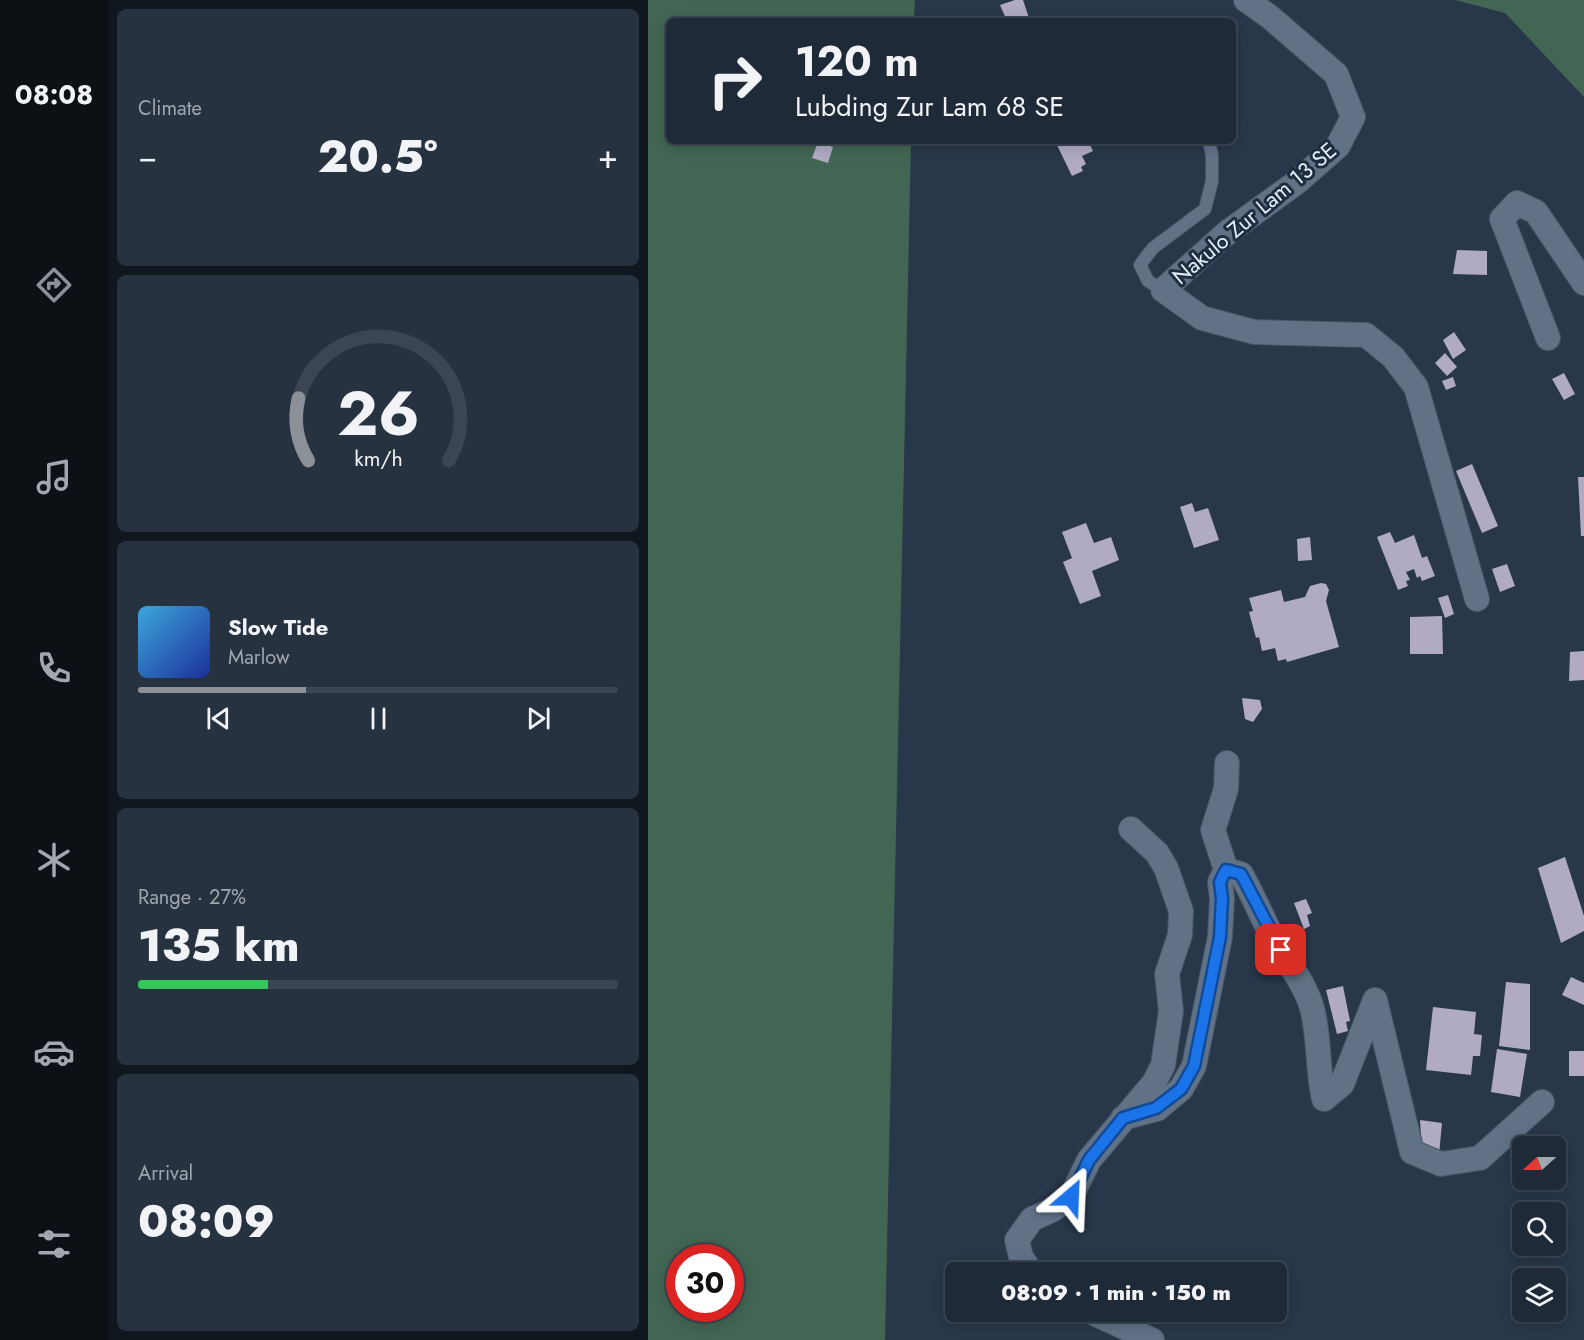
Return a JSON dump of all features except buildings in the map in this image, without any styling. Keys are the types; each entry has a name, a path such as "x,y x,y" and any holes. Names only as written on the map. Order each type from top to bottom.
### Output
{"street":[{"name":"Nakulo Zur Lam 13 SE","path":"1246,0 1270,17 1336,74 1353,117 1338,146 1297,182 1228,232 1162,290 1202,318 1254,332 1366,335 1393,357 1416,387 1477,599"},
{"path":"1548,338 1502,219 1517,203 1536,212 1584,283"},
{"path":"1123,1118 1156,1108 1181,1089 1194,1066 1220,937 1222,899 1220,882 1226,870 1213,830 1226,789 1227,763"},
{"path":"1024,1262 1017,1240 1024,1228 1032,1219 1052,1210 1071,1197 1089,1160 1154,1083 1163,1065 1171,1011 1167,974 1180,935 1181,911 1166,868 1157,853 1131,829"},
{"path":"1226,870 1241,874 1270,933 1304,986 1312,1008 1319,1043 1318,1076 1324,1099 1342,1084 1375,1000 1412,1152 1441,1164 1480,1158 1542,1102"},
{"path":"1113,1322 1152,1340"}],"lane":[{"path":"1162,290 1148,281 1140,265 1153,249 1204,209 1212,181 1210,144"}],"green space":[{"path":"648,0 915,0 914,18 666,18 666,144 911,144 885,1340 648,1340"},
{"path":"1455,0 1584,0 1584,97 1505,13"}],"route":[{"path":"1071,1197 1089,1160 1123,1118 1156,1108 1181,1089 1194,1066 1220,937 1222,899 1220,882 1226,870 1241,874 1270,933 1281,950"}]}
